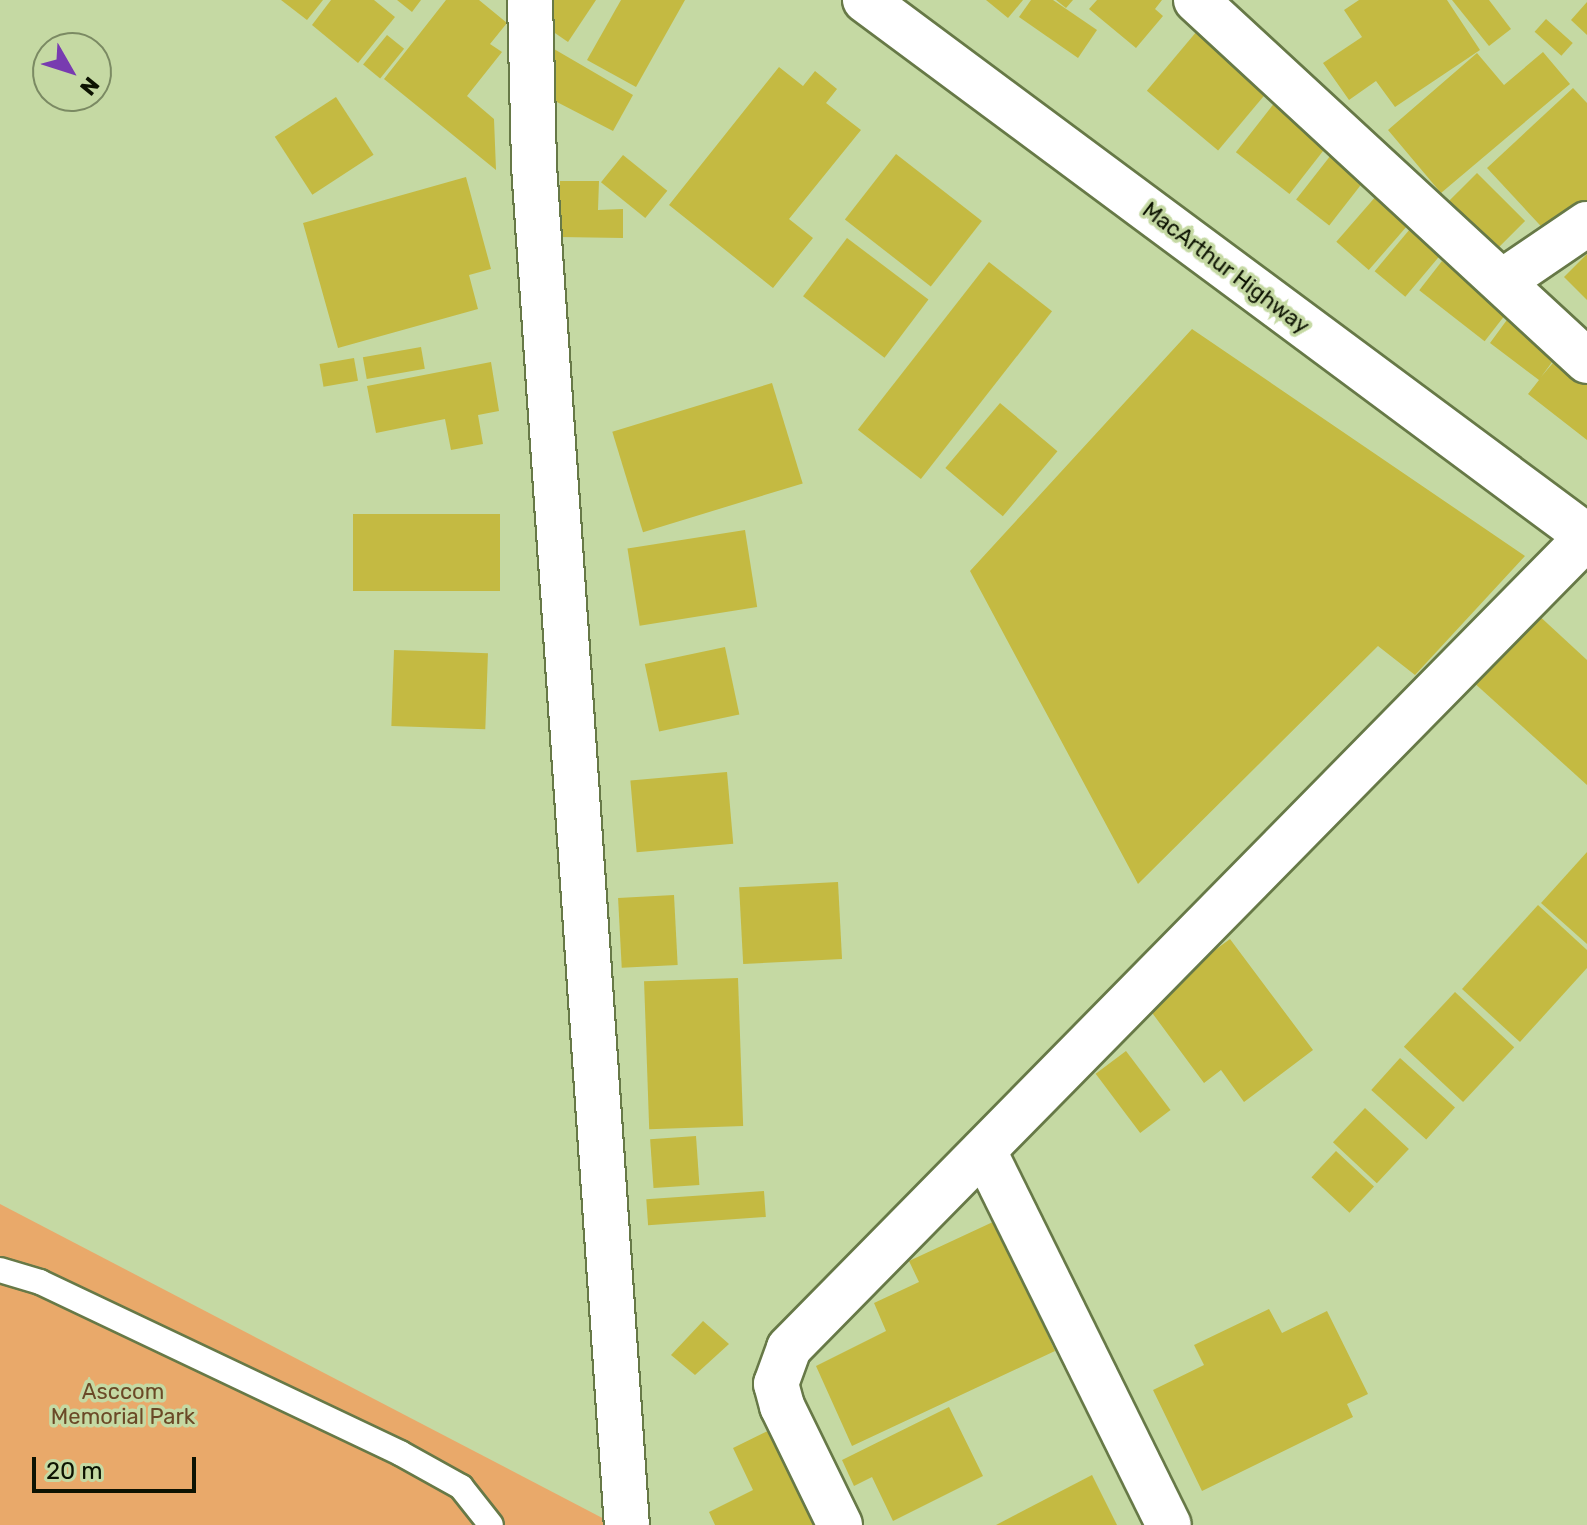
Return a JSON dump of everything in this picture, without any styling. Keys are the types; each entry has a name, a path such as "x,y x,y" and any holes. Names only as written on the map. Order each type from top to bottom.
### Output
{"main road":[{"path":"530,0 535,182 627,1525"},
{"name":"MacArthur Highway","path":"865,0 1587,537"},
{"path":"1196,0 1506,279 1587,361"},
{"path":"1506,279 1587,224"},
{"path":"840,1525 782,1406 779,1365 984,1151 1587,537"},
{"path":"984,1151 1169,1525"}],"lane":[{"path":"0,1270 40,1282 400,1453 461,1487 491,1525"}],"green space":[{"name":"Asccom Memorial Park","path":"0,1204 610,1522 610,1525 0,1525"}],"building":[{"path":"281,0 323,0 307,20"},
{"path":"331,0 374,0 395,17 358,63 312,25"},
{"path":"397,0 421,0 412,12"},
{"path":"446,0 479,0 507,23 490,44 502,52 467,96 494,119 496,170 384,79"},
{"path":"554,0 596,0 568,42 552,31"},
{"path":"621,0 685,0 636,87 587,60"},
{"path":"986,0 1023,0 1008,18"},
{"path":"1031,0 1053,0 1097,30 1078,58 1019,17"},
{"path":"1056,0 1073,0 1066,8"},
{"path":"1097,0 1162,0 1155,9 1163,16 1136,48 1089,9"},
{"path":"1359,0 1447,0 1480,50 1395,107 1376,81 1349,100 1323,63 1362,37 1344,10"},
{"path":"1452,0 1489,0 1511,29 1489,46"},
{"path":"1587,2 1587,35 1571,20"},
{"path":"1546,19 1573,43 1561,56 1535,32"},
{"path":"1197,31 1268,91 1218,151 1147,91"},
{"path":"387,35 404,49 380,78 363,65"},
{"path":"554,49 633,95 613,131 553,100"},
{"path":"1543,52 1570,84 1441,193 1388,130 1477,53 1504,85"},
{"path":"779,67 803,86 815,71 837,89 826,103 861,130 789,219 813,238 773,288 669,205"},
{"path":"1573,88 1587,103 1587,204 1551,237 1487,168"},
{"path":"336,97 374,155 312,195 275,137"},
{"path":"1279,97 1333,139 1289,194 1236,152"},
{"path":"1338,146 1371,172 1329,225 1296,200"},
{"path":"896,154 982,221 931,287 845,219"},
{"path":"623,155 667,191 645,218 601,182"},
{"path":"1477,173 1525,221 1497,249 1449,201"},
{"path":"466,177 491,269 469,275 478,309 338,348 303,223"},
{"path":"560,181 599,181 598,210 623,209 623,238 560,237"},
{"path":"1377,195 1409,223 1369,270 1336,242"},
{"path":"1410,229 1441,255 1405,297 1375,271"},
{"path":"847,238 928,299 885,358 803,296"},
{"path":"1587,254 1587,300 1564,277"},
{"path":"1442,261 1507,312 1485,341 1419,290"},
{"path":"989,262 1052,311 921,479 858,430"},
{"path":"1512,313 1561,350 1541,377 1557,358 1587,382 1587,440 1528,394 1539,380 1490,343"},
{"path":"1192,329 1525,556 1415,675 1378,646 1138,884 970,571"},
{"path":"421,347 425,369 367,379 363,357"},
{"path":"354,358 358,381 324,387 320,364"},
{"path":"491,362 499,411 478,415 483,444 451,450 445,419 376,433 367,386"},
{"path":"772,383 803,483 643,532 612,432"},
{"path":"1000,403 1057,451 1003,516 945,468"},
{"path":"353,514 500,514 500,591 353,591"},
{"path":"745,530 757,607 640,626 627,549"},
{"path":"1535,612 1587,660 1587,785 1472,681"},
{"path":"725,647 739,714 659,732 645,664"},
{"path":"394,650 488,653 485,729 391,726"},
{"path":"727,772 733,844 637,852 630,780"},
{"path":"1587,852 1587,944 1541,903"},
{"path":"838,882 842,959 743,964 739,887"},
{"path":"674,895 678,965 622,968 618,898"},
{"path":"1538,905 1587,950 1587,968 1520,1042 1462,989"},
{"path":"1230,939 1313,1050 1244,1102 1221,1070 1204,1083 1150,1010 1168,996 1162,989"},
{"path":"738,978 743,1126 649,1129 644,981"},
{"path":"1455,992 1514,1047 1463,1102 1404,1047"},
{"path":"1126,1051 1171,1110 1140,1133 1096,1074"},
{"path":"1400,1058 1455,1108 1426,1139 1371,1090"},
{"path":"1365,1108 1409,1149 1377,1183 1333,1142"},
{"path":"696,1136 699,1185 654,1188 650,1139"},
{"path":"1336,1151 1374,1186 1349,1213 1311,1177"},
{"path":"764,1191 766,1217 648,1225 646,1199"},
{"path":"995,1221 1055,1351 852,1446 816,1366 886,1331 874,1303 919,1282 909,1261"},
{"path":"1269,1309 1282,1333 1327,1311 1368,1394 1347,1404 1353,1417 1202,1491 1153,1390 1204,1365 1194,1345"},
{"path":"703,1321 729,1344 695,1375 671,1355"},
{"path":"949,1407 983,1476 893,1521 872,1477 854,1486 842,1460"},
{"path":"782,1424 821,1505 809,1511 815,1525 715,1525 709,1512 753,1490 733,1448"},
{"path":"1092,1475 1117,1525 996,1525"}]}
